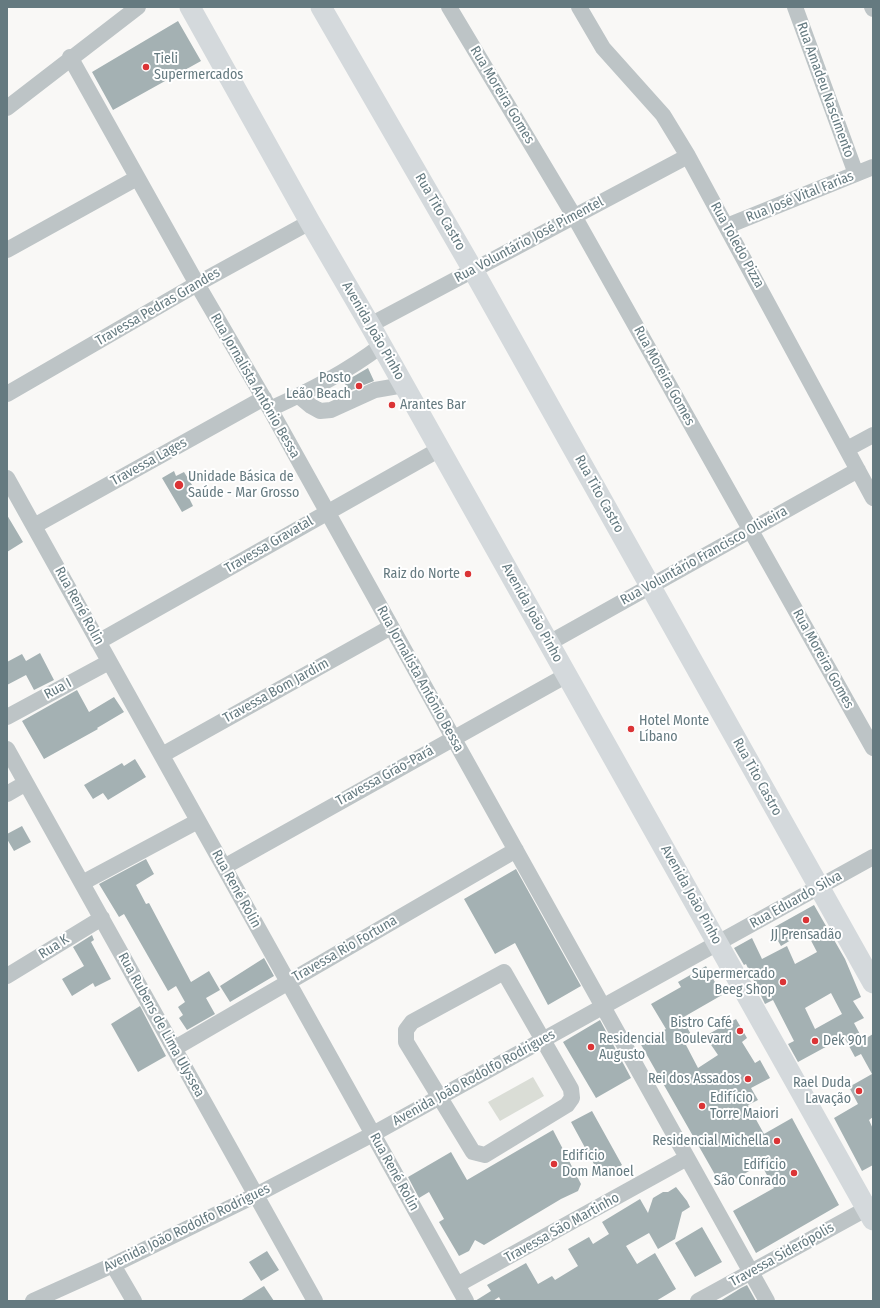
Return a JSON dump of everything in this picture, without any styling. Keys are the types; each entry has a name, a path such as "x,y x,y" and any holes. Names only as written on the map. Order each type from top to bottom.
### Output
{"main road":[{"name":"Avenida João Pinho","path":"190,7 310,222 382,345 870,1214"},
{"name":"Rua Tito Castro","path":"321,7 473,270 818,888 873,983"}],"street":[{"path":"7,108 70,57 138,7"},
{"name":"Rua Moreira Gomes","path":"450,7 574,216 873,748"},
{"name":"Rua Toledo Pizza","path":"579,7 603,48 663,115 688,156 873,498"},
{"name":"Rua Amadeu Nascimento","path":"795,7 856,174"},
{"name":"Rua Jornalista Antônio Bessa","path":"70,57 196,284 327,512 767,1301"},
{"name":"Rua Voluntário José Pimentel","path":"370,325 688,156"},
{"name":"Rua José Vital Farias","path":"727,226 873,167"},
{"path":"7,250 137,178"},
{"name":"Travessa Pedras Grandes","path":"7,394 196,284 310,222"},
{"name":"Travessa Lages","path":"34,526 266,404 298,396 349,370 382,345"},
{"path":"298,396 311,406 320,410 332,410 375,390 404,385"},
{"path":"847,449 873,435"},
{"name":"Travessa Gravatal","path":"98,642 440,449"},
{"name":"Rua Voluntário Francisco Oliveira","path":"549,643 858,470"},
{"name":"Rua René Rolin","path":"7,478 466,1301"},
{"name":"Travessa Bom Jardim","path":"162,755 391,627"},
{"name":"Rua I","path":"7,717 110,662"},
{"name":"Travessa Grão-Pará","path":"224,867 567,675"},
{"name":"Rua Rubens de Lima Ulyssea","path":"7,748 315,1301"},
{"path":"7,794 26,783"},
{"path":"82,882 198,821"},
{"name":"Travessa Rio Fortuna","path":"175,1048 516,850"},
{"name":"Rua Eduardo Silva","path":"718,943 873,857"},
{"name":"Rua K","path":"7,976 102,918"},
{"name":"Avenida João Rodolfo Rodrigues","path":"33,1301 113,1265 256,1195 373,1134 718,943"},
{"path":"504,972 571,1089 572,1098 567,1106 485,1155 473,1152 440,1097 406,1042 406,1030 412,1022 504,972"},
{"name":"Travessa São Martinho","path":"457,1285 688,1158"},
{"name":"Travessa Siderópolis","path":"698,1301 751,1272 870,1214"},
{"path":"113,1265 134,1301"}],"shaded area":[{"path":"533,1077 544,1096 500,1121 488,1102"}],"building":[{"name":"Tieli Supermercados","path":"178,21 201,61 113,110 92,72"},
{"path":"368,368 374,381 349,391 344,382"},
{"name":"Unidade Básica de Saúde - Mar Grosso","path":"174,471 176,476 184,472 197,493 189,498 193,506 182,512 162,478"},
{"path":"7,515 23,542 7,552"},
{"path":"40,653 54,680 34,690 26,675 7,685 7,662 22,654 26,661"},
{"path":"77,690 89,712 114,697 124,712 97,728 98,729 44,759 22,721"},
{"path":"135,759 146,777 108,800 103,793 93,799 84,785 122,763 124,766"},
{"path":"22,826 31,842 14,851 7,839 7,834"},
{"path":"146,859 154,874 136,885 146,904 149,903 191,982 209,971 220,990 206,998 215,1014 187,1030 179,1018 183,1015 178,1007 185,1002 176,986 168,991 124,914 119,917 99,884"},
{"path":"516,869 581,986 548,1005 515,943 495,954 464,899"},
{"path":"814,905 845,959 861,997 853,1001 864,1018 854,1023 863,1040 873,1034 873,1117 869,1120 873,1129 873,1165 862,1171 834,1118 858,1104 849,1087 872,1074 861,1054 855,1057 844,1037 798,1062 788,1044 794,1041 773,1000 765,1004 746,964 744,965 734,948 752,938 762,959 787,946 795,964 817,952 806,931 781,946 771,929","holes":["831,993 842,1014 815,1029 805,1008"]},
{"path":"92,935 94,940 91,942 111,979 95,987 93,983 72,996 62,979 84,966 73,947"},
{"path":"264,958 274,976 230,1002 220,986"},
{"path":"706,966 722,995 682,1018 694,1040 686,1045 698,1068 718,1055 705,1036 736,1019 747,1038 742,1042 755,1063 760,1060 770,1078 751,1088 758,1100 748,1105 764,1134 792,1118 839,1205 756,1253 733,1211 774,1188 761,1164 722,1187 640,1043 666,1029 651,1004 681,987 678,982"},
{"path":"140,1006 166,1056 138,1072 111,1024"},
{"path":"600,1020 631,1078 596,1098 563,1042"},
{"path":"592,1111 622,1165 601,1177 571,1122"},
{"path":"553,1130 581,1184 578,1191 561,1199 484,1245 475,1240 469,1251 459,1256 439,1222 444,1219 429,1192 419,1198 408,1177 451,1152 467,1180"},
{"path":"676,1187 690,1207 682,1212 675,1239 658,1249 649,1233 626,1246 637,1264 655,1253 676,1289 656,1301 501,1301 499,1297 493,1301 475,1301 491,1291 487,1285 526,1263 538,1284 552,1276 555,1280 578,1266 568,1249 589,1237 593,1244 609,1234 602,1222 640,1199 648,1213 653,1198"},
{"path":"702,1227 722,1262 695,1277 675,1243"},
{"path":"267,1251 279,1270 261,1281 249,1262"},
{"path":"747,1285 756,1301 720,1301 741,1288"},
{"path":"264,1286 274,1301 240,1301"}],"place":[{"name":"Tieli Supermercados","path":"146,67"},
{"name":"Posto Leão Beach","path":"359,386"},
{"name":"Arantes Bar","path":"392,405"},
{"name":"Unidade Básica de Saúde - Mar Grosso","path":"179,485"},
{"name":"Raiz do Norte","path":"468,574"},
{"name":"Hotel Monte Líbano","path":"631,729"},
{"name":"JJ Prensadão","path":"806,920"},
{"name":"Supermercado Beeg Shop","path":"783,982"},
{"name":"Bistro Café Boulevard","path":"740,1031"},
{"name":"Dek 901","path":"815,1041"},
{"name":"Residencial Augusto","path":"591,1047"},
{"name":"Rei dos Assados","path":"748,1079"},
{"name":"Rael Duda Lavação","path":"859,1091"},
{"name":"Edifício Torre Maiori","path":"702,1106"},
{"name":"Residencial Michella","path":"777,1141"},
{"name":"Edifício Dom Manoel","path":"554,1164"},
{"name":"Edifício São Conrado","path":"794,1173"}]}
